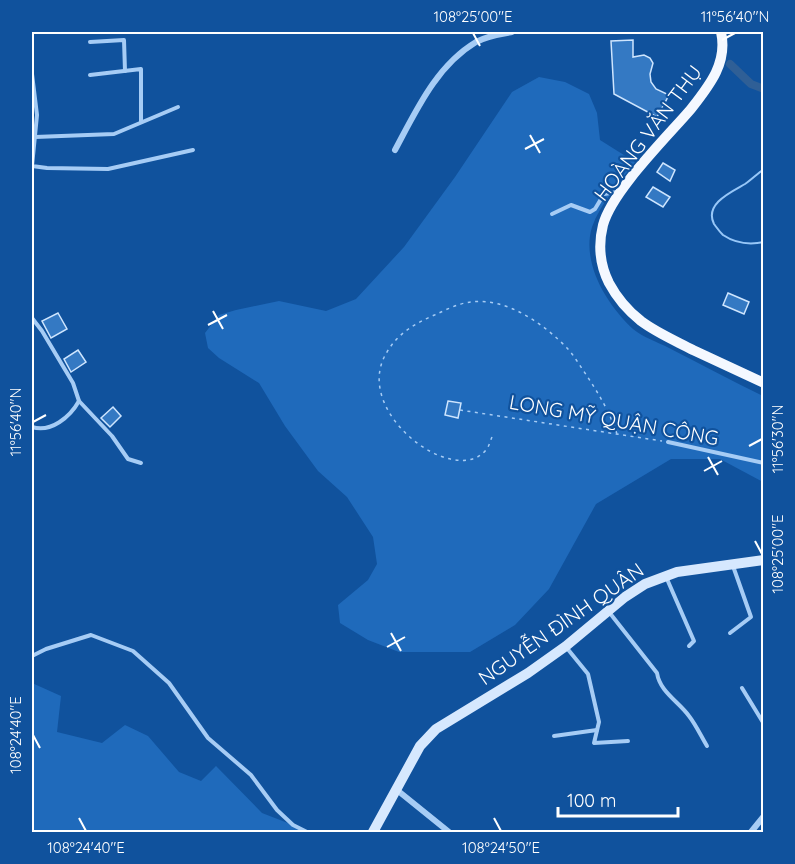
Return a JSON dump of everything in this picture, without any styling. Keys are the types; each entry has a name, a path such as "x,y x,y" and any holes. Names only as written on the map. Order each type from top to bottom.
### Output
{"main road":[{"name":"HOÀNG VĂN THỤ","path":"721,32 722,59 717,73 704,92 621,192 604,223 601,239 603,266 616,296 629,311 651,328 764,383"}],"street":[{"path":"395,150 425,93 439,76 462,53 477,42 512,32"},
{"name":"NGUYỄN ĐÌNH QUÂN","path":"373,832 420,746 436,729 528,673 645,584 665,575 764,560"},
{"path":"397,790 449,832"},
{"path":"751,832 764,816"}],"lane":[{"path":"90,42 124,40 125,71"},
{"path":"90,75 141,69 141,122"},
{"path":"32,75 37,115 32,166 108,169 193,150"},
{"path":"35,136 114,134 178,107"},
{"path":"552,214 571,205 590,212 604,194 621,192"},
{"path":"32,318 73,383 80,401 112,436 129,459 141,463"},
{"path":"32,427 41,430 66,418 80,401"},
{"name":"LONG MỸ QUẬN CÔNG","path":"668,442 764,463"},
{"path":"730,633 752,617 732,566"},
{"path":"665,575 694,641 689,646"},
{"path":"608,611 657,673 658,682 664,691 689,716 707,746"},
{"path":"32,656 46,649 91,635 133,651 169,683 208,738 251,775 277,810 292,825 307,832"},
{"path":"566,646 588,674 599,722 594,743 628,741"},
{"path":"741,688 764,724"},
{"path":"554,736 597,730"}],"path":[{"path":"492,437 486,450 472,460 456,460 424,447 409,438 398,426 382,400 379,383 380,366 386,352 400,334 420,321 472,302 495,304 518,311 544,327 568,349 604,401 617,434"},
{"name":"LONG MỸ QUẬN CÔNG","path":"460,410 668,442"}],"shaded area":[{"path":"539,77 565,82 589,94 597,113 600,140 635,162 605,202 592,227 590,255 593,269 606,296 623,319 637,332 763,396 763,482 720,459 671,459 596,504 549,589 515,625 470,652 399,652 368,640 340,623 338,605 368,580 377,564 373,537 347,497 318,471 285,426 259,383 219,358 208,348 205,333 219,315 236,310 279,301 326,311 356,299 404,247 455,177 512,92"},
{"path":"32,683 61,696 57,732 102,743 125,725 148,736 179,772 201,781 216,766 262,813 311,832 32,832"}],"building":[{"path":"633,40 633,57 644,55 650,58 653,63 650,74 651,82 656,89 669,95 657,117 614,94 611,41"},
{"path":"663,163 675,170 670,181 657,172"},
{"path":"653,187 670,197 663,207 646,197"},
{"path":"728,293 749,302 744,314 723,305"},
{"path":"58,313 67,329 51,338 42,321"},
{"path":"78,350 86,362 71,372 64,359"},
{"path":"448,401 461,403 458,418 445,415"},
{"path":"113,407 121,416 110,427 101,418"}],"waterway":[{"path":"730,64 751,84 764,89"},
{"path":"764,169 720,200 713,210 712,217 714,224 723,235 732,240 743,243 764,242"}]}
